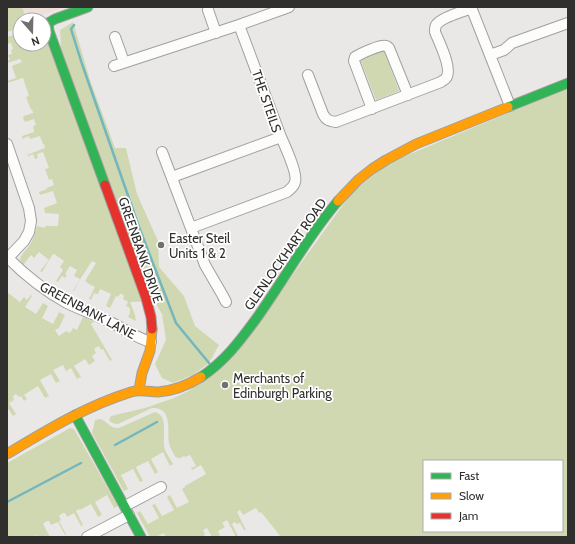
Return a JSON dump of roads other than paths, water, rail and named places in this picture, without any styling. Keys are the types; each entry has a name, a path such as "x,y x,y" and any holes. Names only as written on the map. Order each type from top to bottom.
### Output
{"street":[{"name":"GREENBANK DRIVE","path":"88,7 48,23 49,31 146,298 152,327 151,342 139,390"},
{"path":"114,66 240,25 289,7"},
{"path":"308,75 323,114 326,119 336,122 441,82 447,78 449,71 435,32 437,23 472,8 510,106"},
{"path":"208,10 216,33"},
{"path":"490,55 504,50 512,44 568,23"},
{"name":"THE STEILS","path":"172,177 281,137 240,25"},
{"path":"116,36 124,62"},
{"path":"372,109 354,61 355,57 370,50 382,46 389,48 408,95"},
{"name":"GLENLOCKHART ROAD","path":"139,390 155,392 182,386 208,372 227,356 243,338 310,238 346,192 368,172 389,158 417,144 568,83"},
{"path":"191,228 287,192 292,188 295,183 295,173 281,137"},
{"path":"7,144 29,208 31,221 29,232 24,241 8,259"},
{"path":"162,152 205,265 226,302"},
{"name":"GREENBANK LANE","path":"8,259 30,278 54,295 151,342"},
{"path":"7,454 98,403 139,390"},
{"path":"75,415 141,537"},
{"path":"87,537 160,486"}],"waterway":[{"path":"74,25 71,29 82,64 139,227 176,323 209,363"},
{"path":"115,445 157,422"},
{"path":"7,502 81,463"}],"place":[{"name":"Easter Steil Units 1 & 2","path":"161,245"},
{"name":"Merchants of Edinburgh Parking","path":"225,385"}]}
